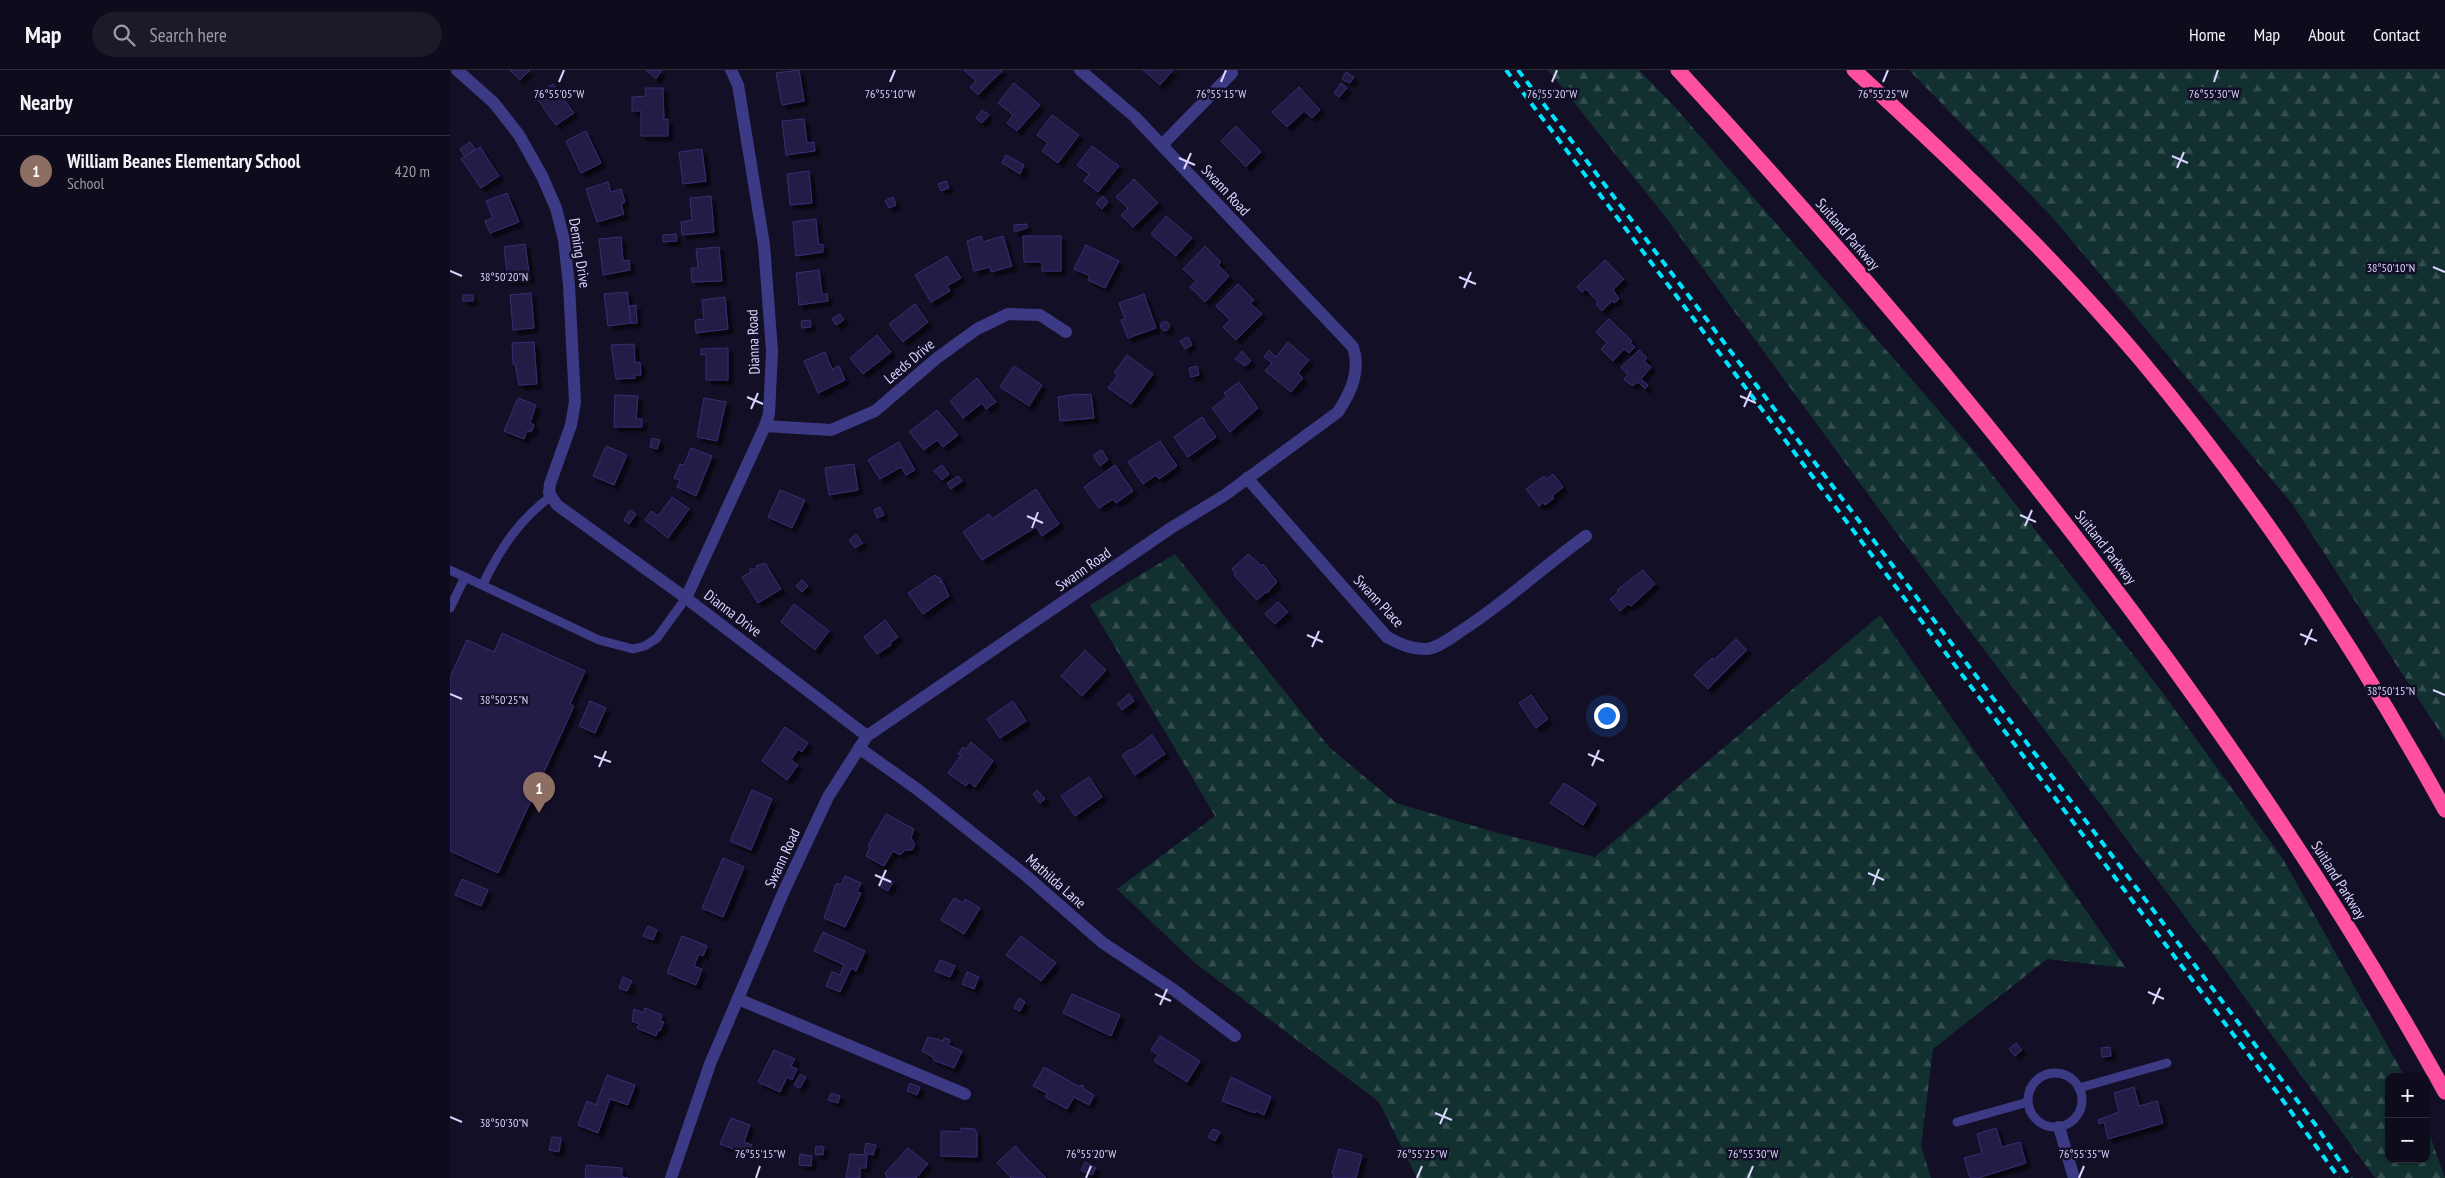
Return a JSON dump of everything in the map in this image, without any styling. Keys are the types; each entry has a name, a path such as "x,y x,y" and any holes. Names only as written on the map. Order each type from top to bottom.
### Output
{"highway":[{"name":"Suitland Parkway","path":"1678,70 1792,197 1908,331 2024,470 2128,605 2252,779 2331,899 2445,1092"},
{"path":"1854,70 1948,158 2047,257 2138,358 2197,430 2259,512 2331,618 2405,738 2445,810"}],"street":[{"name":"Deming Drive","path":"456,70 494,103 520,134 546,184 556,208 564,240 569,285 575,402 571,425 550,484 550,496"},
{"name":"Dianna Road","path":"686,598 766,426 771,387 772,351 764,244 738,85 731,70"},
{"name":"Swann Road","path":"671,1178 710,1064 783,893 828,798 867,736 1247,478 1338,412 1349,394 1356,357 1353,348 1321,311 1276,267 1162,145 1081,70"},
{"path":"1162,145 1232,73"},
{"name":"Leeds Drive","path":"766,426 831,430 875,411 937,358 977,329 1008,314 1040,315 1066,332"},
{"name":"Swann Place","path":"1247,478 1387,637 1412,648 1428,649 1446,641 1493,610 1553,560 1586,536"},
{"name":"Dianna Drive","path":"550,496 557,505 686,598 867,736"},
{"name":"Mathilda Lane","path":"859,748 917,789 1016,868 1103,943 1174,990 1235,1036"},
{"path":"738,999 965,1094"},
{"path":"2059,1127 2074,1178"}],"lane":[{"path":"483,584 511,534 530,511 550,496"},
{"path":"450,570 599,640 633,649 644,646 657,638 686,598"},
{"path":"450,608 465,577"},
{"path":"2079,1088 2167,1063"},
{"path":"2050,1074 2061,1074 2071,1079 2079,1088 2082,1098 2081,1110 2075,1119 2059,1127 2044,1125 2034,1118 2028,1102 2032,1086 2040,1078 2050,1074"},
{"path":"1958,1122 2028,1102"}],"green space":[{"path":"1548,70 1639,70 1674,106 1973,450 2160,689 2283,859 2403,1073 2385,1073 2385,1163 2430,1163 2430,1135 2445,1178 2375,1178 2222,966 1892,527 1664,215"},
{"path":"1909,70 2445,70 2445,740 2293,505 2053,218"},
{"path":"1175,554 1329,747 1396,803 1498,833 1595,857 1880,615 2126,968 2047,959 1933,1049 1921,1146 1931,1178 1417,1178 1379,1102 1195,963 1117,889 1215,816 1090,605"}],"building":[{"path":"510,70 530,70 520,80"},
{"path":"646,70 662,70 656,79"},
{"path":"799,70 804,101 782,105 776,73"},
{"path":"964,70 1002,71 978,95 970,87 976,81"},
{"path":"1143,70 1173,70 1160,85"},
{"path":"1346,72 1354,77 1350,83 1342,79"},
{"path":"1014,83 1040,105 1017,131 1007,123 1013,115 998,103"},
{"path":"1341,83 1347,88 1339,97 1334,93"},
{"path":"553,84 574,113 556,125 535,96"},
{"path":"1299,87 1320,110 1312,118 1304,111 1287,127 1272,112"},
{"path":"645,88 663,88 664,120 668,119 668,136 641,136 641,111 632,111 632,97 646,96"},
{"path":"982,110 989,115 982,123 976,118"},
{"path":"1052,115 1079,135 1058,163 1042,151 1048,143 1037,135"},
{"path":"804,119 807,143 814,142 815,151 786,155 782,121"},
{"path":"1236,126 1261,152 1246,167 1221,141"},
{"path":"586,131 601,163 581,173 566,141"},
{"path":"470,142 475,149 465,157 460,149"},
{"path":"1092,146 1119,166 1098,192 1084,181 1089,174 1077,165"},
{"path":"480,147 499,176 481,188 461,159"},
{"path":"702,149 706,181 683,184 679,152"},
{"path":"1006,155 1024,165 1020,174 1002,163"},
{"path":"809,171 812,203 790,205 787,174"},
{"path":"1134,179 1158,203 1133,227 1121,215 1128,208 1116,197"},
{"path":"946,181 949,188 941,191 938,184"},
{"path":"608,182 611,192 621,189 625,202 621,204 624,214 597,222 586,189"},
{"path":"507,193 519,222 490,233 485,221 493,218 486,201"},
{"path":"711,196 714,232 682,235 681,222 692,220 690,198"},
{"path":"1103,196 1108,202 1102,209 1096,203"},
{"path":"893,197 896,205 889,208 885,201"},
{"path":"1166,216 1192,238 1176,256 1151,234"},
{"path":"816,219 819,245 823,244 823,252 796,256 793,222"},
{"path":"1027,224 1027,228 1014,232 1014,225"},
{"path":"676,234 677,241 663,242 663,235"},
{"path":"981,236 983,242 1003,236 1012,266 991,272 990,267 974,271 967,241"},
{"path":"1023,236 1061,236 1061,271 1042,271 1042,262 1024,262"},
{"path":"621,237 623,261 629,260 630,270 603,275 599,239"},
{"path":"525,244 530,279 508,281 504,247"},
{"path":"1086,245 1119,261 1105,288 1088,280 1090,276 1074,269"},
{"path":"1205,246 1221,262 1218,265 1229,276 1205,302 1190,287 1196,281 1183,269"},
{"path":"719,247 722,281 692,282 691,268 698,268 696,249"},
{"path":"947,256 961,278 947,286 950,291 931,302 915,275"},
{"path":"1605,260 1624,279 1613,290 1619,299 1614,303 1612,301 1602,311 1596,304 1598,302 1586,289 1582,292 1577,287"},
{"path":"819,270 822,294 827,294 828,301 799,305 796,273"},
{"path":"1238,284 1254,300 1250,303 1262,314 1236,340 1223,327 1230,320 1216,306"},
{"path":"627,292 631,323 608,326 604,294"},
{"path":"531,293 534,328 513,330 510,295"},
{"path":"1144,294 1156,328 1128,338 1121,320 1125,319 1119,303"},
{"path":"463,295 473,295 473,301 463,301"},
{"path":"725,297 728,329 696,333 695,320 704,319 702,300"},
{"path":"915,304 928,322 903,342 889,324"},
{"path":"636,305 637,323 631,323 629,306"},
{"path":"840,314 844,320 836,325 832,319"},
{"path":"1609,319 1632,341 1630,343 1635,347 1629,353 1624,349 1613,361 1601,349 1607,343 1596,332"},
{"path":"810,320 811,327 802,328 801,321"},
{"path":"1165,321 1170,326 1165,331 1160,326"},
{"path":"877,335 891,352 863,374 850,358"},
{"path":"1188,337 1192,345 1185,349 1180,341"},
{"path":"534,342 537,384 519,385 515,364 513,364 512,343"},
{"path":"1288,342 1309,360 1298,373 1303,378 1291,392 1265,371 1272,363 1264,357 1269,350 1276,357"},
{"path":"634,344 635,363 640,362 641,375 635,375 635,378 616,379 611,345"},
{"path":"728,348 728,380 706,380 706,354 701,355 701,349"},
{"path":"1639,350 1647,358 1644,361 1651,367 1641,379 1648,385 1645,389 1638,382 1632,386 1624,379 1628,375 1621,367"},
{"path":"1242,351 1251,361 1245,366 1235,359"},
{"path":"825,352 832,369 839,366 845,380 818,393 804,361"},
{"path":"1127,355 1153,374 1131,404 1108,388 1118,375 1114,373"},
{"path":"1014,366 1042,385 1029,406 1000,387"},
{"path":"1197,366 1199,375 1191,377 1189,368"},
{"path":"977,378 996,402 986,409 982,403 963,418 950,401"},
{"path":"1239,382 1258,408 1230,432 1212,408 1227,397 1224,393"},
{"path":"1091,394 1094,418 1060,421 1058,397"},
{"path":"615,395 638,396 636,419 642,419 642,427 614,427"},
{"path":"518,398 536,405 530,423 534,425 531,432 527,431 524,439 504,431"},
{"path":"704,398 726,402 717,441 697,437"},
{"path":"937,410 958,435 943,447 937,440 924,450 909,432"},
{"path":"1202,417 1216,437 1188,457 1174,437"},
{"path":"652,438 660,440 657,449 650,447"},
{"path":"1160,441 1177,466 1159,479 1156,475 1143,484 1128,462"},
{"path":"899,442 915,470 906,475 901,467 880,479 868,460"},
{"path":"606,446 627,455 614,485 593,476"},
{"path":"691,448 712,456 696,496 677,487 680,480 674,478 680,464 684,465"},
{"path":"1102,450 1108,460 1100,466 1093,455"},
{"path":"854,464 858,490 829,495 825,468"},
{"path":"942,465 949,474 942,480 934,471"},
{"path":"1115,465 1133,491 1116,503 1113,499 1099,508 1084,487"},
{"path":"1553,474 1563,487 1552,496 1554,498 1545,505 1544,502 1539,506 1526,489 1544,476 1547,479"},
{"path":"958,476 962,481 951,489 947,483"},
{"path":"1036,489 1059,524 1042,536 1036,527 982,560 963,532 989,514 992,519"},
{"path":"780,490 805,500 792,528 768,517"},
{"path":"672,497 689,509 668,538 645,520 651,511 658,516"},
{"path":"880,507 884,515 877,518 874,510"},
{"path":"630,510 636,514 629,524 624,520"},
{"path":"856,534 863,543 855,548 849,540"},
{"path":"1248,554 1262,566 1263,564 1277,582 1257,600 1234,575 1235,573 1232,569"},
{"path":"765,563 781,589 758,603 742,577 751,572 749,570 752,568 754,570 757,568 756,566"},
{"path":"1643,570 1655,584 1631,606 1628,604 1620,611 1610,599 1619,592 1617,590"},
{"path":"935,575 942,581 939,582 943,583 949,596 923,614 908,593"},
{"path":"802,580 808,586 802,592 796,586"},
{"path":"1278,602 1288,612 1275,624 1265,614"},
{"path":"794,604 829,631 815,650 781,622"},
{"path":"885,620 898,637 890,643 891,645 877,654 864,637"},
{"path":"502,633 585,671 570,704 574,706 498,873 450,851 450,677 467,640 494,652"},
{"path":"1736,639 1747,650 1708,689 1694,675 1712,658 1714,660"},
{"path":"1085,650 1106,670 1082,696 1061,676"},
{"path":"1129,694 1134,701 1122,710 1117,704"},
{"path":"1531,695 1548,719 1536,728 1519,703"},
{"path":"590,701 606,708 595,733 579,726"},
{"path":"1013,701 1026,721 1000,738 987,719"},
{"path":"785,727 808,743 802,752 798,749 791,760 798,765 787,780 762,761"},
{"path":"1152,735 1165,754 1135,775 1122,755"},
{"path":"971,742 993,761 975,787 969,782 966,786 948,773 961,755 958,754 963,747 966,749"},
{"path":"1089,777 1102,797 1075,816 1061,796"},
{"path":"1564,783 1596,804 1583,825 1550,803"},
{"path":"752,790 772,799 751,850 730,841"},
{"path":"1037,790 1045,799 1040,803 1033,794"},
{"path":"886,814 914,829 911,838 915,844 912,850 905,850 900,855 893,851 884,866 866,856 870,847 868,846"},
{"path":"723,858 744,867 723,917 702,908"},
{"path":"845,876 861,883 857,892 861,893 845,927 824,918 836,884 842,884"},
{"path":"886,878 893,882 888,891 881,887"},
{"path":"462,879 488,890 481,906 455,895"},
{"path":"954,898 963,903 965,899 980,908 964,934 941,920"},
{"path":"648,926 657,930 653,940 643,936"},
{"path":"823,932 865,951 856,971 851,968 840,992 826,986 832,972 840,975 844,965 814,951"},
{"path":"682,936 707,946 703,956 699,954 694,966 702,969 696,985 667,973"},
{"path":"1021,936 1056,963 1041,981 1006,955"},
{"path":"940,960 955,966 950,977 935,971"},
{"path":"967,972 979,977 974,989 962,984"},
{"path":"623,977 632,981 627,991 619,988"},
{"path":"1072,994 1120,1015 1111,1036 1063,1013"},
{"path":"1019,998 1025,1002 1020,1011 1014,1008"},
{"path":"645,1008 662,1015 660,1021 664,1022 656,1036 637,1028 639,1024 632,1021 634,1009 643,1013"},
{"path":"1160,1036 1200,1061 1187,1082 1154,1061 1158,1055 1151,1050"},
{"path":"928,1037 943,1041 944,1038 950,1040 948,1045 962,1051 954,1068 933,1060 934,1058 922,1051"},
{"path":"2016,1043 2022,1050 2015,1056 2009,1049"},
{"path":"2110,1047 2111,1056 2102,1057 2101,1048"},
{"path":"774,1050 795,1059 791,1066 797,1069 792,1080 787,1077 780,1092 758,1082"},
{"path":"1044,1067 1080,1087 1081,1085 1084,1086 1083,1088 1094,1095 1089,1105 1074,1097 1067,1109 1045,1097 1047,1093 1033,1086"},
{"path":"800,1074 806,1077 800,1088 794,1085"},
{"path":"607,1075 635,1085 628,1105 610,1099 598,1133 578,1125 587,1101 596,1105"},
{"path":"1231,1077 1271,1097 1264,1115 1222,1101"},
{"path":"910,1083 920,1087 917,1095 907,1091"},
{"path":"2134,1087 2139,1106 2157,1101 2163,1123 2108,1139 2104,1122 2099,1124 2098,1120 2119,1112 2114,1093"},
{"path":"831,1093 840,1096 838,1103 828,1100"},
{"path":"731,1118 750,1125 744,1142 752,1145 748,1155 720,1144"},
{"path":"961,1128 975,1129 975,1132 977,1132 977,1157 941,1156 941,1131 961,1132"},
{"path":"1996,1128 2002,1147 2020,1142 2026,1163 1978,1178 1970,1178 1964,1158 1982,1153 1977,1134"},
{"path":"1213,1129 1220,1132 1215,1141 1208,1137"},
{"path":"552,1137 561,1138 559,1152 549,1150"},
{"path":"866,1143 876,1145 873,1155 864,1153"},
{"path":"816,1146 824,1147 823,1155 815,1154"},
{"path":"1015,1146 1046,1178 1011,1178 997,1163"},
{"path":"908,1148 928,1164 916,1178 887,1178 885,1173"},
{"path":"1339,1149 1362,1155 1356,1178 1333,1178 1334,1174 1332,1173"},
{"path":"800,1154 812,1156 811,1166 799,1165"},
{"path":"850,1154 867,1155 866,1168 860,1168 860,1178 846,1178"},
{"path":"1085,1162 1096,1168 1092,1175 1081,1170"},
{"path":"586,1165 622,1168 622,1177 628,1178 585,1178"}],"railway":[{"path":"1506,70 2279,1095 2339,1178"},
{"path":"1518,70 2315,1124 2351,1178"}],"place":[{"name":"William Beanes Elementary School","path":"539,813"}]}
